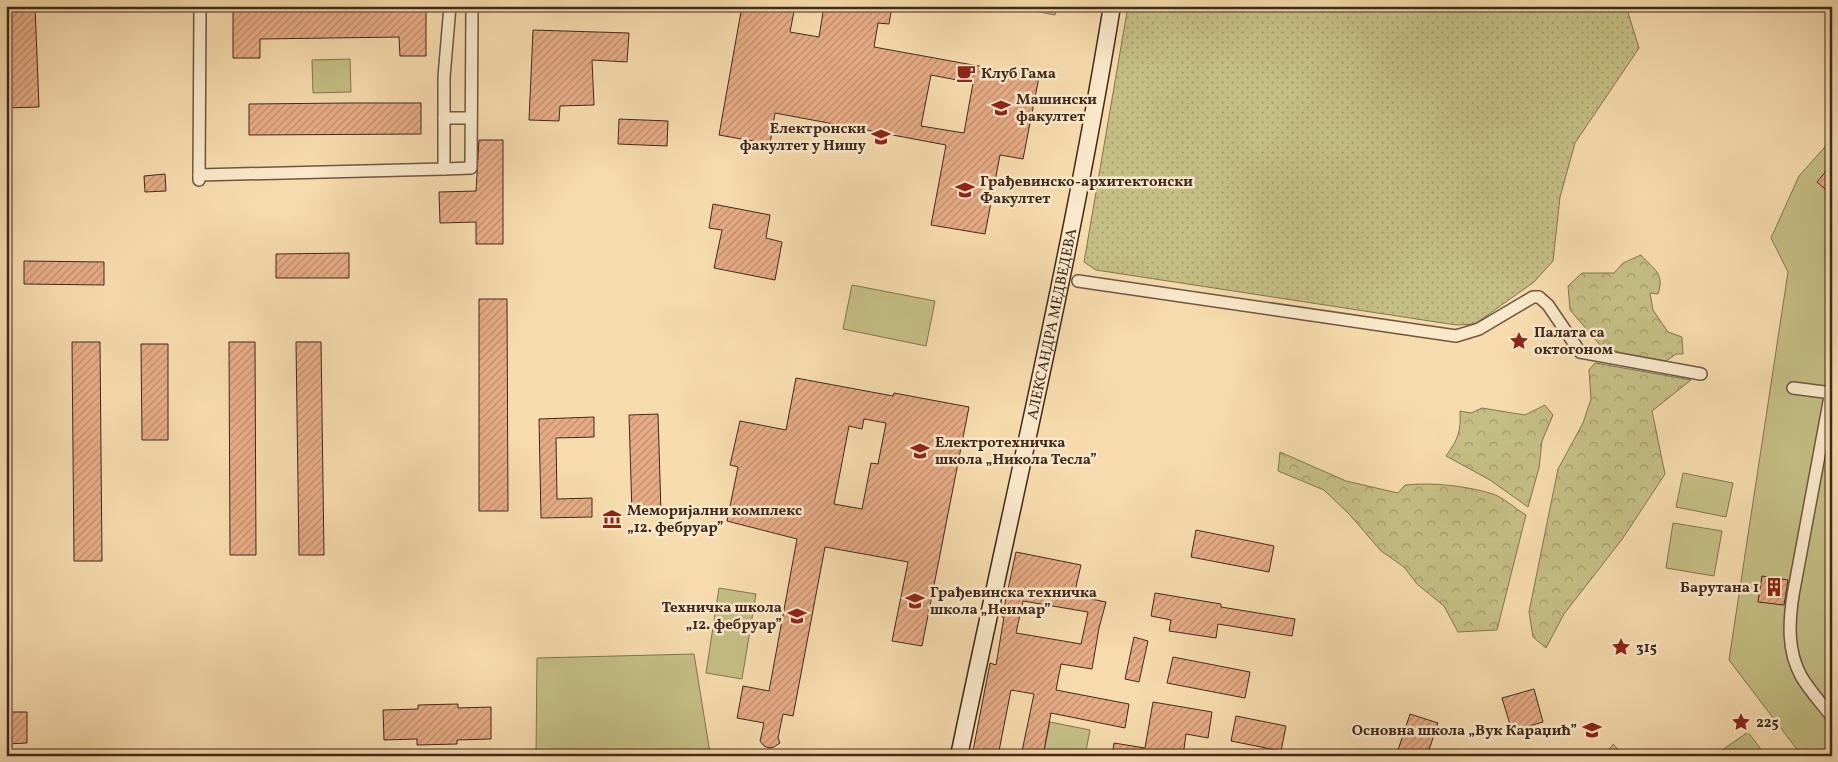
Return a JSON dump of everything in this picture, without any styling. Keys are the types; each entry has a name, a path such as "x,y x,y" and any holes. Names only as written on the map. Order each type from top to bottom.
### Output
{"main road":[{"name":"АЛЕКСАНДРА МЕДВЕДЕВА","path":"959,756 1065,263 1100,84 1112,6"}],"street":[{"path":"200,6 199,177 471,168 472,6"},
{"path":"444,169 444,77 450,6"},
{"path":"444,118 472,118"},
{"path":"1078,281 1456,336 1479,329 1533,297 1539,297 1548,305 1580,352 1701,374"},
{"path":"1793,388 1831,390 1793,595 1790,615 1790,644 1801,676 1832,717"}],"green space":[{"path":"1008,6 1057,6 1055,15"},
{"path":"1128,6 1626,6 1639,48 1575,143 1560,197 1553,261 1534,282 1475,324 1456,325 1096,270 1084,262"},
{"path":"350,59 351,92 313,93 312,60"},
{"path":"1832,139 1832,756 1802,756 1729,660 1788,272 1771,238 1799,176"},
{"path":"1641,255 1659,276 1660,287 1658,294 1650,293 1653,310 1668,332 1682,337 1683,354 1676,354 1666,361 1621,353 1601,346 1570,310 1568,286 1582,273 1614,273 1623,263"},
{"path":"852,285 935,301 926,346 843,329"},
{"path":"1595,363 1691,380 1652,411 1665,474 1623,538 1564,614 1546,648 1533,637 1529,612 1558,469 1583,423 1591,399 1589,370"},
{"path":"1545,405 1553,415 1542,441 1539,468 1528,507 1490,480 1446,456 1458,435 1460,411 1471,413 1482,408 1525,415"},
{"path":"1280,452 1346,481 1398,493 1405,485 1415,484 1449,485 1483,491 1501,498 1526,515 1497,630 1458,632 1444,606 1417,584 1404,567 1381,551 1349,514 1324,490 1278,471"},
{"path":"1683,473 1733,483 1726,517 1676,507"},
{"path":"1673,523 1722,531 1714,576 1666,568"},
{"path":"719,588 756,594 742,679 706,673"},
{"path":"694,654 710,753 708,756 536,756 537,658"},
{"path":"1050,722 1090,730 1085,756 1043,756"},
{"path":"1748,732 1766,756 1719,756 1718,753"},
{"path":"1613,745 1624,756 1601,756"}],"building":[{"path":"6,6 35,6 39,107 6,108"},
{"path":"426,6 426,56 400,56 399,37 260,39 260,58 233,58 233,7"},
{"path":"742,6 795,6 790,32 819,37 824,6 892,6 889,24 878,23 874,47 1039,77 1023,159 1000,155 985,234 931,225 946,145 775,113 770,144 719,135","holes":["931,75 973,83 964,133 921,126"]},
{"path":"533,30 629,33 627,62 592,60 594,105 560,106 559,121 529,120"},
{"path":"421,103 421,134 249,135 249,104"},
{"path":"619,119 668,121 667,146 618,144"},
{"path":"479,140 503,140 503,244 476,244 476,222 440,223 439,192 476,191"},
{"path":"1832,164 1832,195 1817,182"},
{"path":"165,174 166,191 145,192 144,176"},
{"path":"713,204 770,215 766,238 782,242 775,280 714,268 722,230 709,228"},
{"path":"349,253 349,278 276,278 276,254"},
{"path":"24,261 104,262 104,285 24,284"},
{"path":"479,299 507,299 508,511 479,511"},
{"path":"72,342 100,342 102,561 74,561"},
{"path":"229,342 255,342 256,555 230,555"},
{"path":"296,342 321,342 324,555 299,555"},
{"path":"141,344 168,344 168,440 142,440"},
{"path":"796,378 893,396 894,393 969,407 922,646 892,641 908,562 825,547 793,716 783,714 778,738 780,743 769,748 760,741 764,723 737,718 743,686 769,691 797,539 727,521 738,467 730,465 740,421 786,430","holes":["864,419 886,423 878,464 871,463 862,509 834,504 849,426 862,429"]},
{"path":"658,414 661,513 632,514 629,415"},
{"path":"594,417 594,437 556,438 557,499 592,498 592,517 541,518 539,419"},
{"path":"1196,530 1274,546 1269,572 1191,557"},
{"path":"1016,552 1081,565 1075,591 1078,592 1077,596 1106,602 1099,628 1092,669 1061,664 1056,690 1129,704 1125,728 1051,713 1043,756 1021,756 1034,694 1011,690 998,756 972,756 990,663 996,665 1004,617 1002,617","holes":["1023,601 1088,612 1081,644 1016,633"]},
{"name":"Барутана 1","path":"1762,576 1788,580 1784,605 1758,602"},
{"path":"1155,593 1221,604 1221,607 1295,619 1292,636 1218,624 1216,638 1169,631 1171,620 1151,616"},
{"path":"1134,637 1148,641 1139,682 1125,679"},
{"path":"1173,657 1250,672 1245,698 1167,683"},
{"path":"1534,689 1543,722 1512,731 1502,698"},
{"path":"1153,702 1212,712 1208,738 1186,734 1183,756 1112,756 1114,743 1145,748"},
{"path":"458,704 458,708 491,707 491,739 457,740 457,744 417,745 417,739 384,740 383,710 418,709 418,705"},
{"path":"6,712 27,712 27,743 6,744"},
{"path":"1410,714 1438,723 1427,756 1396,756"},
{"path":"1236,716 1286,726 1281,751 1231,741"}],"place":[{"name":"Клуб Гама","path":"966,73"},
{"name":"Машински факултет","path":"1001,108"},
{"name":"Електронски факултет у Нишу","path":"881,137"},
{"name":"Грађевинско-архитектонски Факултет","path":"965,190"},
{"name":"Палата са октогоном","path":"1519,341"},
{"name":"Електротехничка школа „Никола Тесла”","path":"920,451"},
{"name":"Меморијални комплекс „12. фебруар”","path":"612,519"},
{"name":"Барутана 1","path":"1774,587"},
{"name":"Грађевинска техничка школа „Неимар”","path":"915,601"},
{"name":"Техничка школа „12. фебруар”","path":"797,616"},
{"name":"315","path":"1621,647"},
{"name":"225","path":"1741,722"},
{"name":"Основна школа „Вук Караџић”","path":"1592,730"}]}
